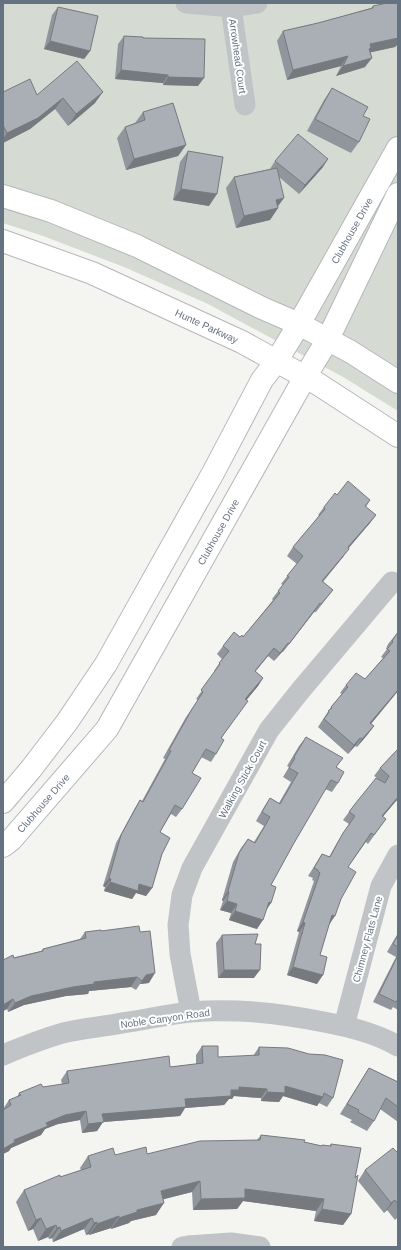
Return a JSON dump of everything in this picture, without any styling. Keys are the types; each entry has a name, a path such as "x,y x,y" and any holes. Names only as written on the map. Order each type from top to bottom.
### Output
{"street":[{"path":"186,3 231,8 257,3"},
{"name":"Arrowhead Court","path":"231,8 245,105"},
{"name":"Clubhouse Drive","path":"3,802 31,769 67,722 106,664 213,473 262,380 276,362 299,324 398,148"},
{"name":"Clubhouse Drive","path":"3,846 11,840 107,730 305,377 328,339 398,194"},
{"path":"3,196 51,211 137,246 328,339 398,382"},
{"name":"Hunte Parkway","path":"3,241 92,273 242,342 305,377 398,436"},
{"name":"Walking Stick Court","path":"191,1012 180,954 178,925 182,895 192,868 269,730 392,582"},
{"name":"Chimney Flats Lane","path":"344,1026 381,886 396,865"},
{"name":"Noble Canyon Road","path":"3,1055 21,1047 64,1033 191,1012 229,1010 295,1016 344,1026 366,1032 398,1046"},
{"path":"182,1247 231,1243 260,1247"}],"shaded area":[{"path":"3,3 398,3 398,411 343,377 208,304 124,267 43,236 3,223"}],"building":[{"path":"387,3 398,3 398,38 370,44 371,48 369,49 372,58 343,66 348,56 293,70 283,31 318,23"},
{"path":"58,7 98,16 90,51 50,41"},
{"path":"124,36 143,38 205,39 204,78 168,77 168,75 121,70"},
{"path":"77,61 103,92 76,114 63,98 38,118 7,133 3,125 3,92 30,79 37,95"},
{"path":"332,88 368,107 363,116 370,119 359,142 315,119"},
{"path":"173,103 186,145 134,159 125,127 145,120 143,112"},
{"path":"298,134 328,159 305,185 275,161"},
{"path":"188,151 223,157 217,194 181,189"},
{"path":"277,168 284,198 276,200 278,208 244,216 234,177"},
{"path":"348,481 370,500 365,506 376,515 348,547 349,549 322,581 333,590 321,604 320,603 289,644 288,643 280,653 274,648 255,671 263,678 245,699 248,701 221,738 224,740 216,754 206,749 192,773 201,778 182,809 175,805 160,832 170,838 162,854 152,888 139,884 138,891 110,882 111,879 109,878 121,835 140,800 143,802 171,751 169,750 203,692 201,690 229,651 223,646 234,632 240,637 242,635 243,637 280,593 278,591 289,577 287,576 303,556 293,547 325,509 324,507 335,493 337,495"},
{"path":"398,632 398,690 370,723 374,726 354,745 324,719 329,712 328,711 332,708 331,707 348,687 346,685 356,673 365,679 390,651 387,649 393,642 392,641"},
{"path":"306,737 343,758 336,767 344,772 338,783 331,780 271,885 276,887 271,903 269,902 263,920 235,911 237,904 227,901 228,891 239,853 248,839 255,843 270,817 262,812 270,798 280,804 298,773 289,768"},
{"path":"398,749 398,797 382,816 386,819 374,835 371,833 348,867 356,872 341,899 335,916 332,915 320,955 327,957 323,975 293,967 305,923 303,922 320,873 314,868 322,854 330,857 343,833 355,816 349,812 376,778 385,783 389,776 380,768"},
{"path":"139,926 140,932 150,931 155,973 146,975 142,981 137,977 94,982 94,984 31,996 15,1003 13,999 3,1005 3,960 13,955 14,958 86,938 85,932"},
{"path":"258,934 255,944 261,944 260,970 224,970 222,935"},
{"path":"398,935 398,947 393,944"},
{"path":"398,955 398,999 396,1002 379,994"},
{"path":"202,1046 218,1046 218,1057 259,1055 259,1047 288,1048 309,1054 325,1055 343,1060 333,1098 324,1093 323,1097 285,1086 285,1093 267,1092 267,1089 239,1087 239,1090 231,1090 231,1096 185,1099 186,1107 102,1114 104,1122 88,1124 86,1111 65,1115 46,1123 48,1126 14,1140 15,1142 3,1149 3,1110 11,1105 9,1100 21,1095 19,1093 41,1084 43,1087 69,1083 67,1071 169,1056 170,1067 203,1063"},
{"path":"369,1068 398,1082 398,1107 386,1098 374,1121 358,1112 359,1110 347,1104"},
{"path":"261,1135 305,1140 304,1142 322,1146 331,1146 331,1144 361,1148 355,1178 358,1175 351,1214 322,1209 324,1199 245,1189 245,1198 201,1199 200,1181 161,1191 164,1203 137,1210 137,1212 119,1218 119,1216 97,1224 97,1222 94,1223 92,1218 61,1231 60,1227 57,1228 56,1225 46,1229 41,1218 36,1220 24,1190 60,1175 60,1177 91,1167 88,1156 113,1148 115,1155 146,1147 147,1154 200,1141 260,1140"},
{"path":"393,1148 398,1153 398,1204 395,1200 391,1203 365,1170"}]}
